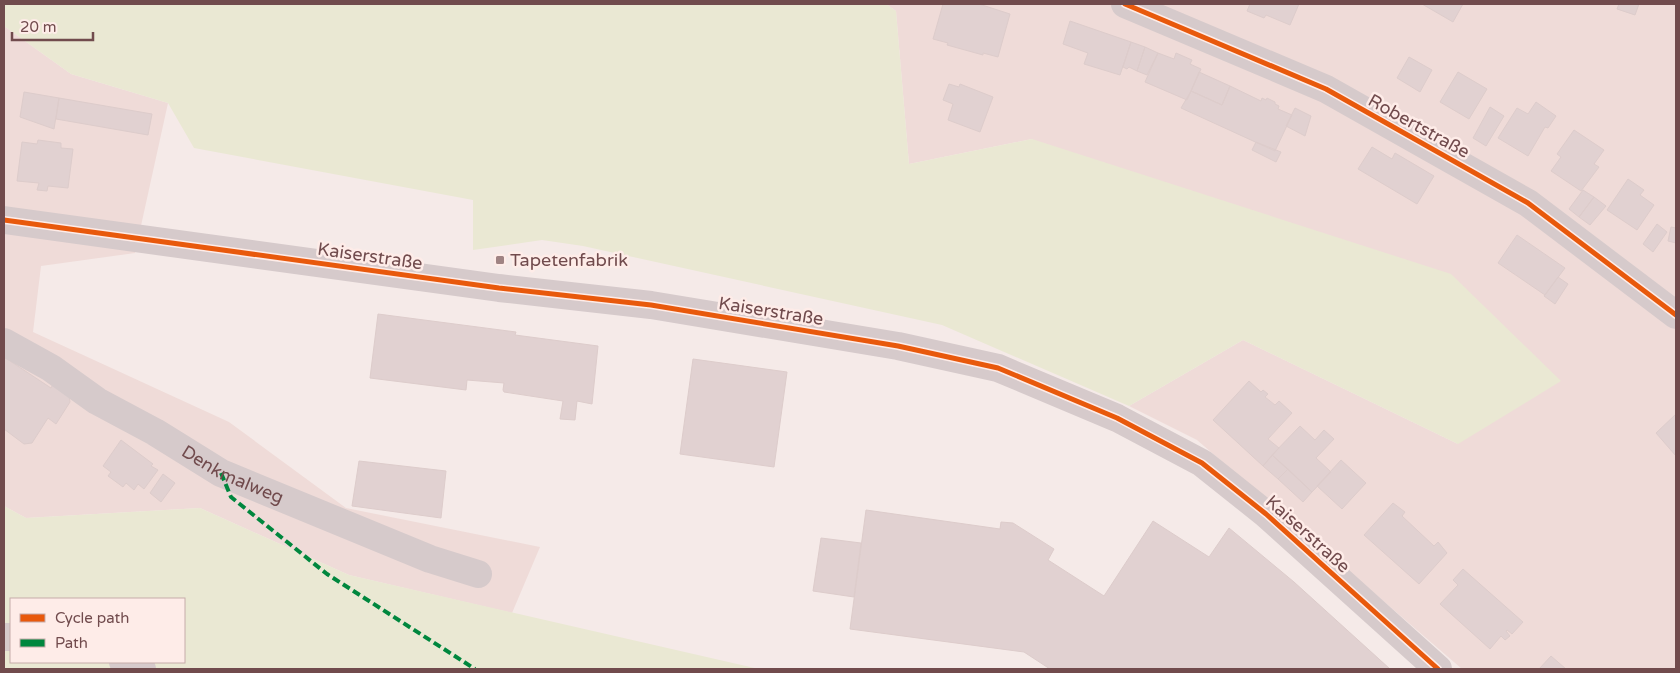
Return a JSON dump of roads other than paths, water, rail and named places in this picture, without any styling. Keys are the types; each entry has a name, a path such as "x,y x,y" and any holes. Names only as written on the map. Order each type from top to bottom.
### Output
{"street":[{"name":"Robertstraße","path":"1125,4 1326,89 1528,203 1676,315"},
{"name":"Kaiserstraße","path":"4,220 489,287 650,305 898,346 998,368 1117,418 1202,463 1266,514 1438,669"},
{"name":"Denkmalweg","path":"4,342 52,368 97,401 155,432 221,473 422,555 478,574"},
{"path":"126,663 142,669"}],"place":[{"name":"Tapetenfabrik","path":"500,260"}]}
